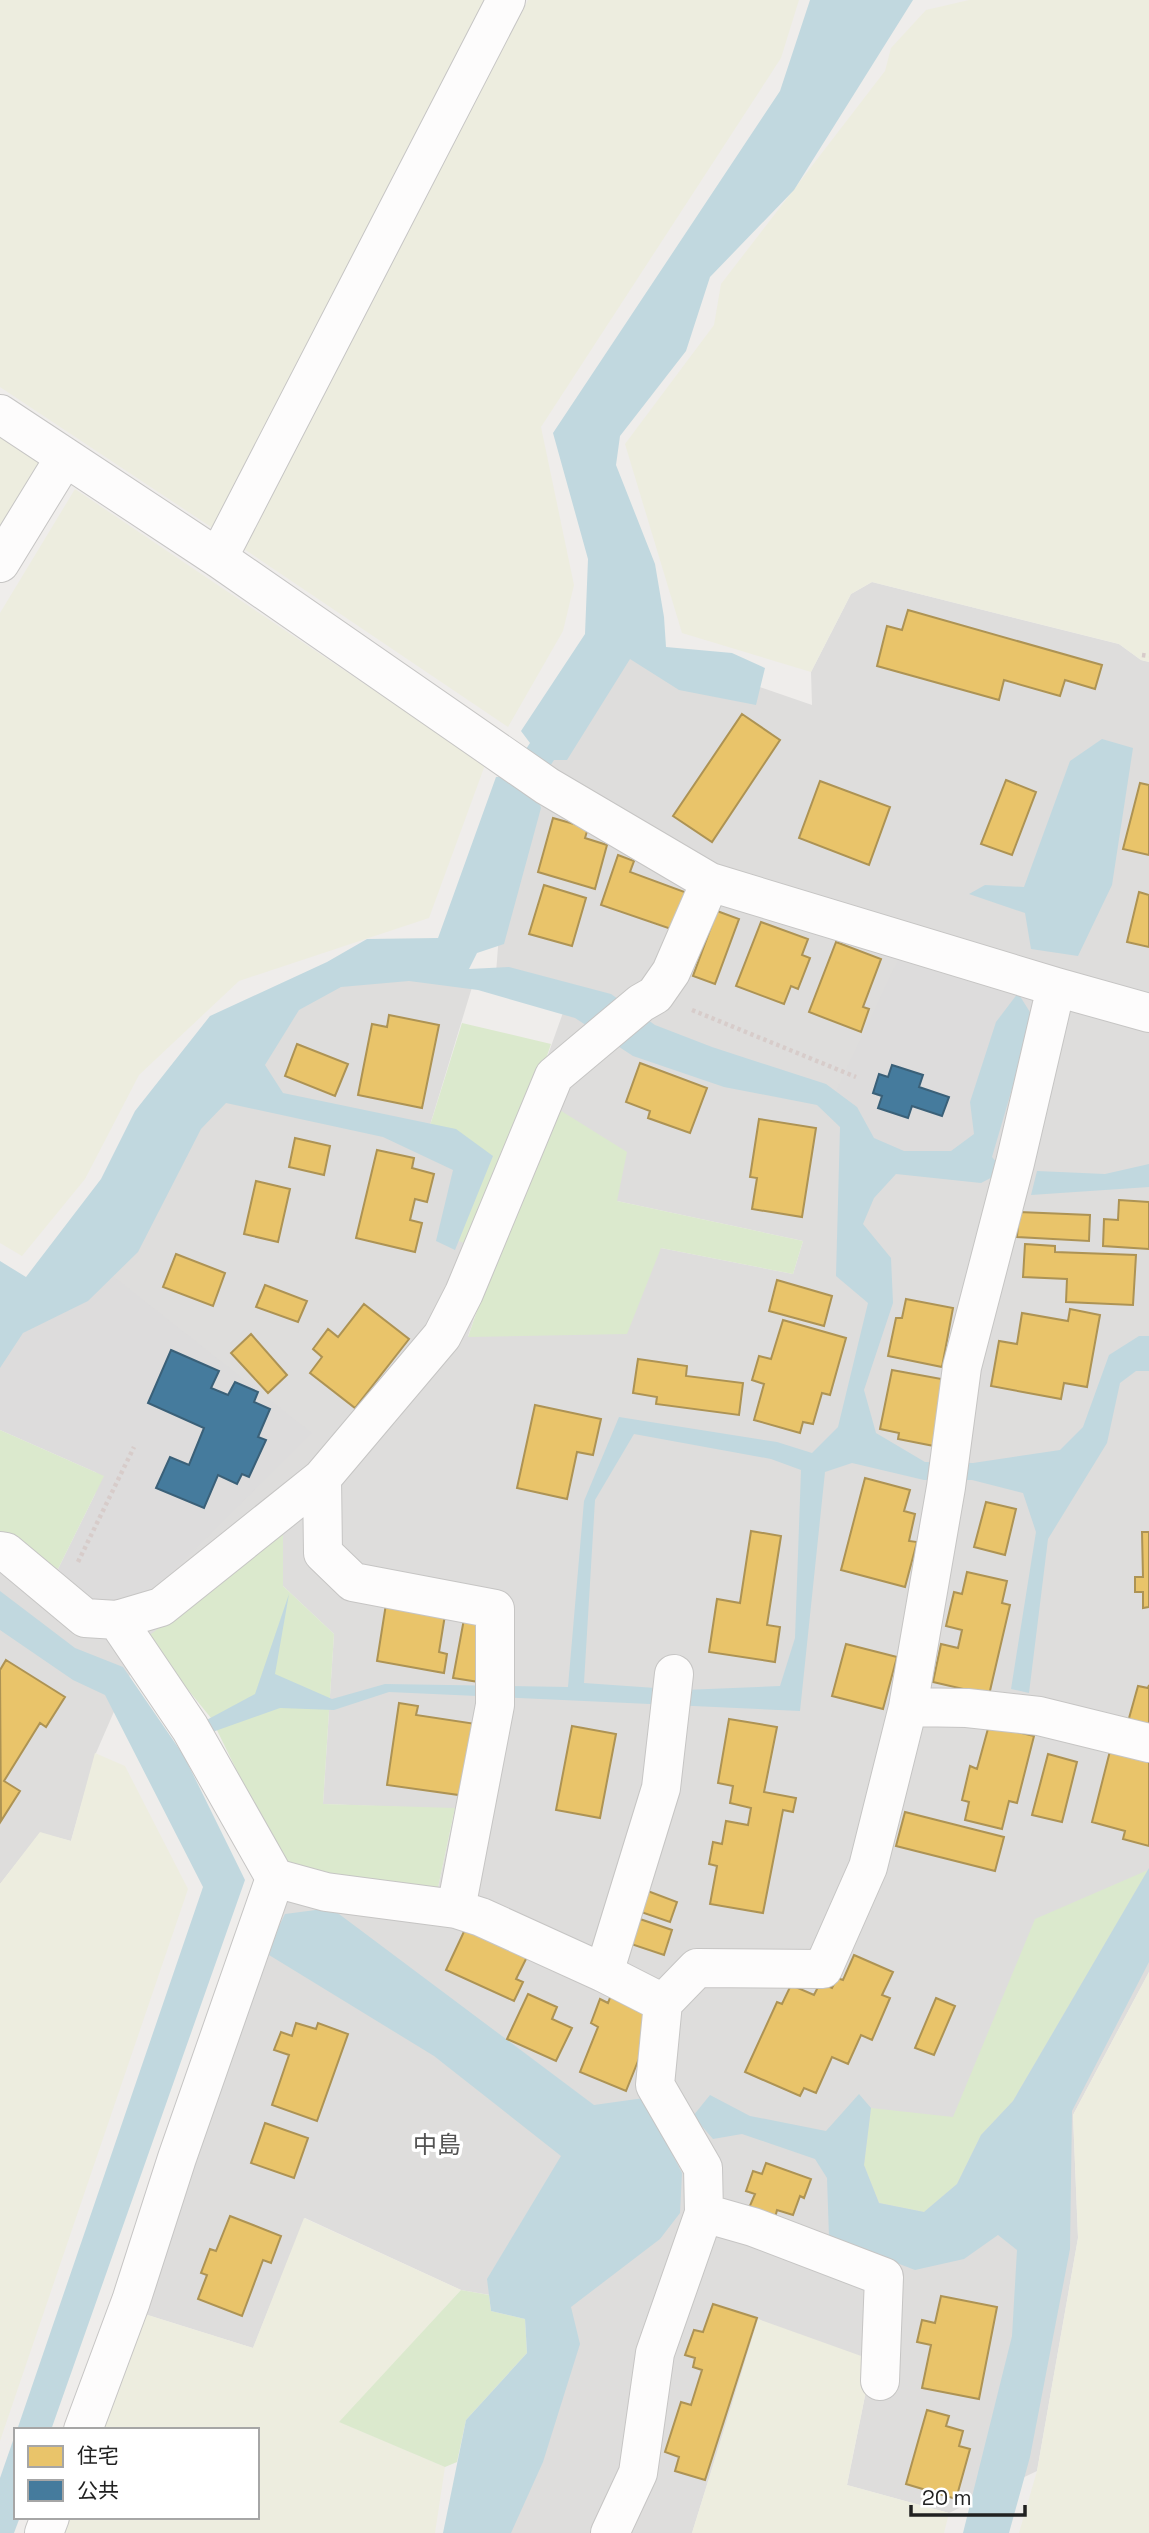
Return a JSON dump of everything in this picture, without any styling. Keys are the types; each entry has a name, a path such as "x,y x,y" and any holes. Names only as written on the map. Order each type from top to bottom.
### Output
{"street":[{"path":"218,558 506,0"},
{"path":"0,414 218,558 507,760 710,882 1149,1013"},
{"path":"0,563 65,457"},
{"path":"0,1551 6,1552 85,1618 117,1620 160,1607 322,1478 442,1336 464,1293 554,1076 648,999 671,972 710,882"},
{"path":"610,2533 638,2473 655,2353 704,2214 703,2168 655,2085 663,2003 697,1968 823,1969 868,1867 908,1707 949,1470 962,1367 1012,1174 1056,987"},
{"path":"322,1478 323,1553 353,1582 495,1609 495,1690 456,1909"},
{"path":"117,1620 190,1728 275,1878 326,1892 456,1909 481,1917 663,2003"},
{"path":"604,1973 661,1788 674,1674"},
{"path":"908,1707 967,1708 1039,1716 1149,1743"},
{"path":"84,2428 131,2301 177,2158 275,1878"},
{"path":"704,2214 753,2227 884,2277 880,2381"}],"path":[{"path":"1142,655 1149,656"},
{"path":"648,999 856,1077"},
{"path":"60,1598 134,1447"}],"shaded area":[{"path":"0,0 489,0 214,529 0,387"},
{"path":"528,0 799,0 781,58 541,427 574,585 563,631 508,727 244,549"},
{"path":"969,0 1149,0 1149,662 1141,660 1119,644 872,582 851,594 811,672 682,633 625,444 714,325 721,284 885,71 891,48 926,10"},
{"path":"0,436 39,462 0,527"},
{"path":"75,489 485,765 429,918 239,981 139,1075 85,1179 22,1256 0,1243 0,613"},
{"path":"872,582 1119,644 1141,660 1149,662 1149,1972 1073,2115 1078,2238 1037,2471 949,2513 847,2485 866,2391 759,2319 692,2533 488,2533 548,2305 461,2290 305,2218 253,2348 138,2312 277,1904 318,1886 437,1892 455,1809 323,1804 334,1634 283,1586 146,1638 96,1753 71,1841 40,1833 0,1884 0,1534 58,1569 91,1604 104,1269 211,1037 355,960 473,984 427,1135 475,1165 496,1255 468,1336 661,1248 793,1274 803,1241 617,1201 534,1094 570,993 496,973 509,805 620,639 812,705 811,672 851,594"},
{"path":"903,949 1047,992 1007,1161 881,1161 834,1095"},
{"path":"104,1269 312,1433 151,1593 91,1604 58,1569 104,1476 0,1430 0,1338"},
{"path":"95,1753 125,1766 188,1889 0,2441 0,1884 40,1832 71,1841"},
{"path":"1149,1972 1149,2533 1019,2533 1037,2471 1078,2238 1073,2115"},
{"path":"304,2218 461,2290 340,2422 445,2467 435,2533 61,2533 65,2519 259,2519 259,2428 98,2428 138,2312 253,2348"},
{"path":"758,2319 864,2357 866,2391 847,2485 949,2513 944,2533 692,2533"}],"green space":[{"path":"462,1023 551,1044 534,1094 627,1152 617,1201 803,1241 793,1274 661,1248 627,1334 468,1337 496,1255 451,1238 475,1165 427,1135"},
{"path":"0,1430 104,1476 58,1569 0,1534"},
{"path":"283,1531 283,1586 334,1634 323,1804 455,1808 437,1892 285,1869 211,1718 146,1638"},
{"path":"1148,1870 1013,2101 981,2135 957,2184 924,2212 879,2203 864,2165 871,2108 953,2117 1035,1919"},
{"path":"461,2290 489,2295 491,2311 525,2319 527,2353 466,2420 457,2462 445,2467 339,2422"}],"water":[{"path":"810,0 913,0 794,190 710,277 686,351 620,436 616,465 655,564 666,647 732,653 765,668 756,705 679,690 630,659 567,760 554,760 535,790 541,808 504,944 477,953 469,969 509,967 611,994 655,1025 712,1047 826,1084 857,1107 874,1138 904,1151 951,1151 974,1134 970,1102 996,1022 1018,993 1033,1017 992,1157 1004,1171 981,1183 896,1174 874,1198 863,1224 891,1258 893,1303 864,1390 876,1433 925,1462 973,1463 1060,1450 1083,1427 1109,1355 1139,1336 1149,1336 1149,1371 1136,1371 1120,1383 1107,1443 1048,1539 1029,1693 1011,1689 1036,1532 1023,1493 972,1480 924,1480 852,1463 825,1472 800,1711 389,1692 334,1710 280,1708 204,1735 201,1723 255,1694 289,1594 275,1674 332,1699 385,1684 568,1687 584,1501 619,1417 777,1442 812,1453 838,1427 868,1303 836,1276 840,1127 817,1105 724,1087 633,1056 575,1018 478,990 409,981 341,987 299,1010 265,1065 283,1093 456,1129 493,1156 455,1250 436,1241 453,1170 383,1137 226,1103 201,1129 138,1252 88,1301 23,1333 0,1368 0,1261 26,1277 101,1179 135,1111 210,1016 327,962 367,939 438,938 496,777 508,776 530,743 521,731 585,634 588,559 553,433 780,91","holes":["634,1434 771,1459 801,1470 795,1638 780,1686 684,1690 584,1683 595,1500"]},
{"path":"1102,739 1133,748 1112,885 1078,956 1031,949 1025,913 969,894 985,885 1024,887 1070,761"},
{"path":"1149,1164 1149,1187 1031,1195 1037,1171 1105,1174"},
{"path":"0,1591 75,1648 123,1667 184,1756 245,1880 52,2428 18,2428 203,1887 105,1695 73,1680 0,1630"},
{"path":"1149,1868 1149,1962 1072,2111 1070,2249 1030,2457 1009,2533 963,2533 1012,2336 1017,2250 998,2235 964,2259 915,2270 829,2237 827,2178 815,2159 742,2134 713,2139 693,2116 710,2095 750,2116 826,2131 859,2094 871,2108 864,2165 879,2203 924,2212 957,2184 981,2135 1013,2101"},
{"path":"331,1908 594,2105 644,2098 682,2173 680,2213 660,2239 571,2307 580,2344 543,2462 511,2533 443,2533 466,2420 527,2353 525,2319 491,2311 487,2279 561,2156 434,2056 269,1955 285,1914"},
{"path":"14,2438 14,2519 19,2519 14,2533 0,2533 0,2478"}],"building: 住宅":[{"path":"908,610 1102,665 1095,689 1065,680 1060,696 1004,680 999,700 877,666 887,626 902,630"},
{"path":"742,714 780,740 712,842 673,816"},
{"path":"1006,780 1036,792 1012,855 981,844"},
{"path":"820,781 890,807 869,865 799,838"},
{"path":"1140,783 1149,785 1149,855 1123,849"},
{"path":"553,818 588,828 585,838 607,845 595,889 538,872"},
{"path":"618,855 634,861 630,872 690,894 677,931 601,905"},
{"path":"544,885 586,898 572,946 529,934"},
{"path":"1139,892 1149,895 1149,947 1127,942"},
{"path":"717,911 739,919 715,984 693,976"},
{"path":"761,922 808,939 802,955 810,958 798,989 791,986 784,1004 736,986"},
{"path":"836,942 881,959 863,1007 869,1009 861,1032 809,1012"},
{"path":"389,1015 439,1025 422,1108 358,1095 372,1024 387,1027"},
{"path":"297,1044 348,1064 335,1096 285,1076"},
{"path":"640,1063 707,1088 690,1133 648,1118 650,1111 626,1102"},
{"path":"759,1119 816,1128 802,1217 752,1209 757,1178 750,1177"},
{"path":"295,1138 330,1146 324,1175 289,1167"},
{"path":"377,1150 414,1158 412,1168 434,1174 427,1202 415,1199 410,1220 422,1223 415,1252 356,1238"},
{"path":"256,1181 290,1189 278,1242 244,1234"},
{"path":"1119,1200 1149,1202 1149,1249 1103,1246 1104,1219 1118,1220"},
{"path":"1019,1212 1090,1215 1089,1241 1017,1237"},
{"path":"1025,1244 1055,1246 1055,1252 1136,1255 1133,1305 1066,1302 1067,1279 1023,1277"},
{"path":"176,1254 225,1273 213,1306 163,1287"},
{"path":"777,1280 832,1296 824,1326 769,1311"},
{"path":"265,1285 307,1301 298,1322 256,1307"},
{"path":"906,1299 953,1308 942,1367 888,1356 896,1318 902,1318"},
{"path":"364,1304 409,1339 355,1408 310,1373 322,1357 313,1349 328,1329 338,1337"},
{"path":"1070,1309 1100,1315 1087,1387 1064,1383 1061,1399 991,1386 999,1341 1017,1344 1022,1313 1068,1321"},
{"path":"783,1320 846,1338 830,1395 822,1393 813,1424 803,1422 800,1433 754,1420 764,1384 752,1380 759,1356 771,1359"},
{"path":"251,1334 287,1375 268,1393 231,1353"},
{"path":"638,1359 687,1366 686,1376 743,1383 739,1415 656,1404 657,1397 633,1393"},
{"path":"892,1370 947,1380 934,1446 898,1439 899,1433 880,1429"},
{"path":"535,1405 601,1419 593,1455 577,1452 567,1499 517,1488"},
{"path":"865,1478 910,1490 904,1511 915,1514 909,1541 917,1542 905,1587 841,1570"},
{"path":"986,1502 1016,1509 1005,1555 974,1547"},
{"path":"751,1531 781,1536 767,1625 780,1627 775,1662 709,1652 717,1599 740,1603"},
{"path":"1142,1532 1149,1532 1149,1607 1143,1608 1143,1592 1135,1592 1135,1577 1143,1577"},
{"path":"967,1572 1007,1581 1002,1603 1010,1605 989,1695 933,1682 941,1644 958,1648 962,1630 946,1626 954,1592 962,1594"},
{"path":"386,1604 445,1615 439,1652 447,1654 444,1673 377,1661"},
{"path":"464,1619 489,1622 479,1682 453,1678"},
{"path":"846,1644 897,1657 883,1709 832,1696"},
{"path":"6,1660 65,1697 46,1727 40,1723 4,1781 20,1791 1,1821 0,1670"},
{"path":"1149,1685 1149,1735 1126,1729 1138,1686 1148,1688"},
{"path":"399,1703 418,1706 416,1715 476,1724 466,1796 387,1785"},
{"path":"729,1719 777,1727 764,1792 796,1798 793,1812 783,1810 763,1913 710,1904 717,1866 709,1864 713,1842 722,1844 726,1821 748,1825 751,1808 730,1803 733,1786 718,1783"},
{"path":"989,1725 1034,1736 1017,1803 1009,1801 1002,1829 965,1820 969,1802 962,1800 970,1766 977,1769"},
{"path":"572,1726 616,1734 600,1818 556,1810"},
{"path":"1110,1751 1149,1761 1149,1846 1123,1839 1125,1831 1092,1822"},
{"path":"1048,1754 1077,1762 1062,1822 1032,1815"},
{"path":"905,1812 1004,1837 995,1871 896,1846"},
{"path":"645,1890 677,1902 670,1922 638,1911"},
{"path":"634,1917 672,1930 664,1955 625,1942"},
{"path":"468,1923 530,1951 516,1979 523,1982 514,2001 446,1970"},
{"path":"854,1955 893,1972 882,1995 890,1998 872,2040 861,2035 848,2064 832,2057 816,2093 804,2088 800,2096 745,2072 777,2002 782,2004 791,1985 814,1995 820,1983 832,1988 837,1978 843,1980"},
{"path":"528,1994 557,2007 552,2019 572,2028 556,2061 507,2039"},
{"path":"611,1995 650,2011 648,2036 626,2091 580,2072 598,2027 591,2023 600,1999 608,2003"},
{"path":"936,1998 955,2006 934,2055 915,2048"},
{"path":"296,2023 316,2029 318,2023 348,2034 317,2121 272,2105 289,2055 274,2050 281,2032 292,2036"},
{"path":"265,2123 308,2138 294,2178 251,2163"},
{"path":"766,2163 811,2179 804,2198 800,2196 793,2215 777,2210 775,2218 749,2208 755,2194 746,2191 753,2171 762,2174"},
{"path":"230,2216 281,2236 271,2263 263,2260 242,2316 198,2299 207,2275 201,2273 210,2249 216,2251"},
{"path":"941,2296 997,2307 979,2399 922,2388 931,2345 917,2342 922,2320 935,2323"},
{"path":"713,2304 757,2318 705,2480 675,2471 679,2457 665,2452 681,2402 691,2405 702,2370 693,2367 695,2358 685,2355 694,2330 703,2332"},
{"path":"927,2410 949,2416 946,2426 963,2431 959,2446 970,2449 956,2499 906,2484"}],"building: 公共":[{"path":"892,1065 923,1075 919,1087 949,1097 942,1116 912,1106 908,1118 878,1108 882,1096 873,1093 879,1074 888,1077"},
{"path":"171,1350 219,1371 211,1388 228,1395 235,1382 258,1392 254,1402 270,1409 258,1437 266,1440 249,1477 242,1474 237,1484 218,1475 204,1508 156,1488 170,1457 189,1465 204,1428 148,1403"}],"district":[{"name":"中島","path":"437,2144"}]}
